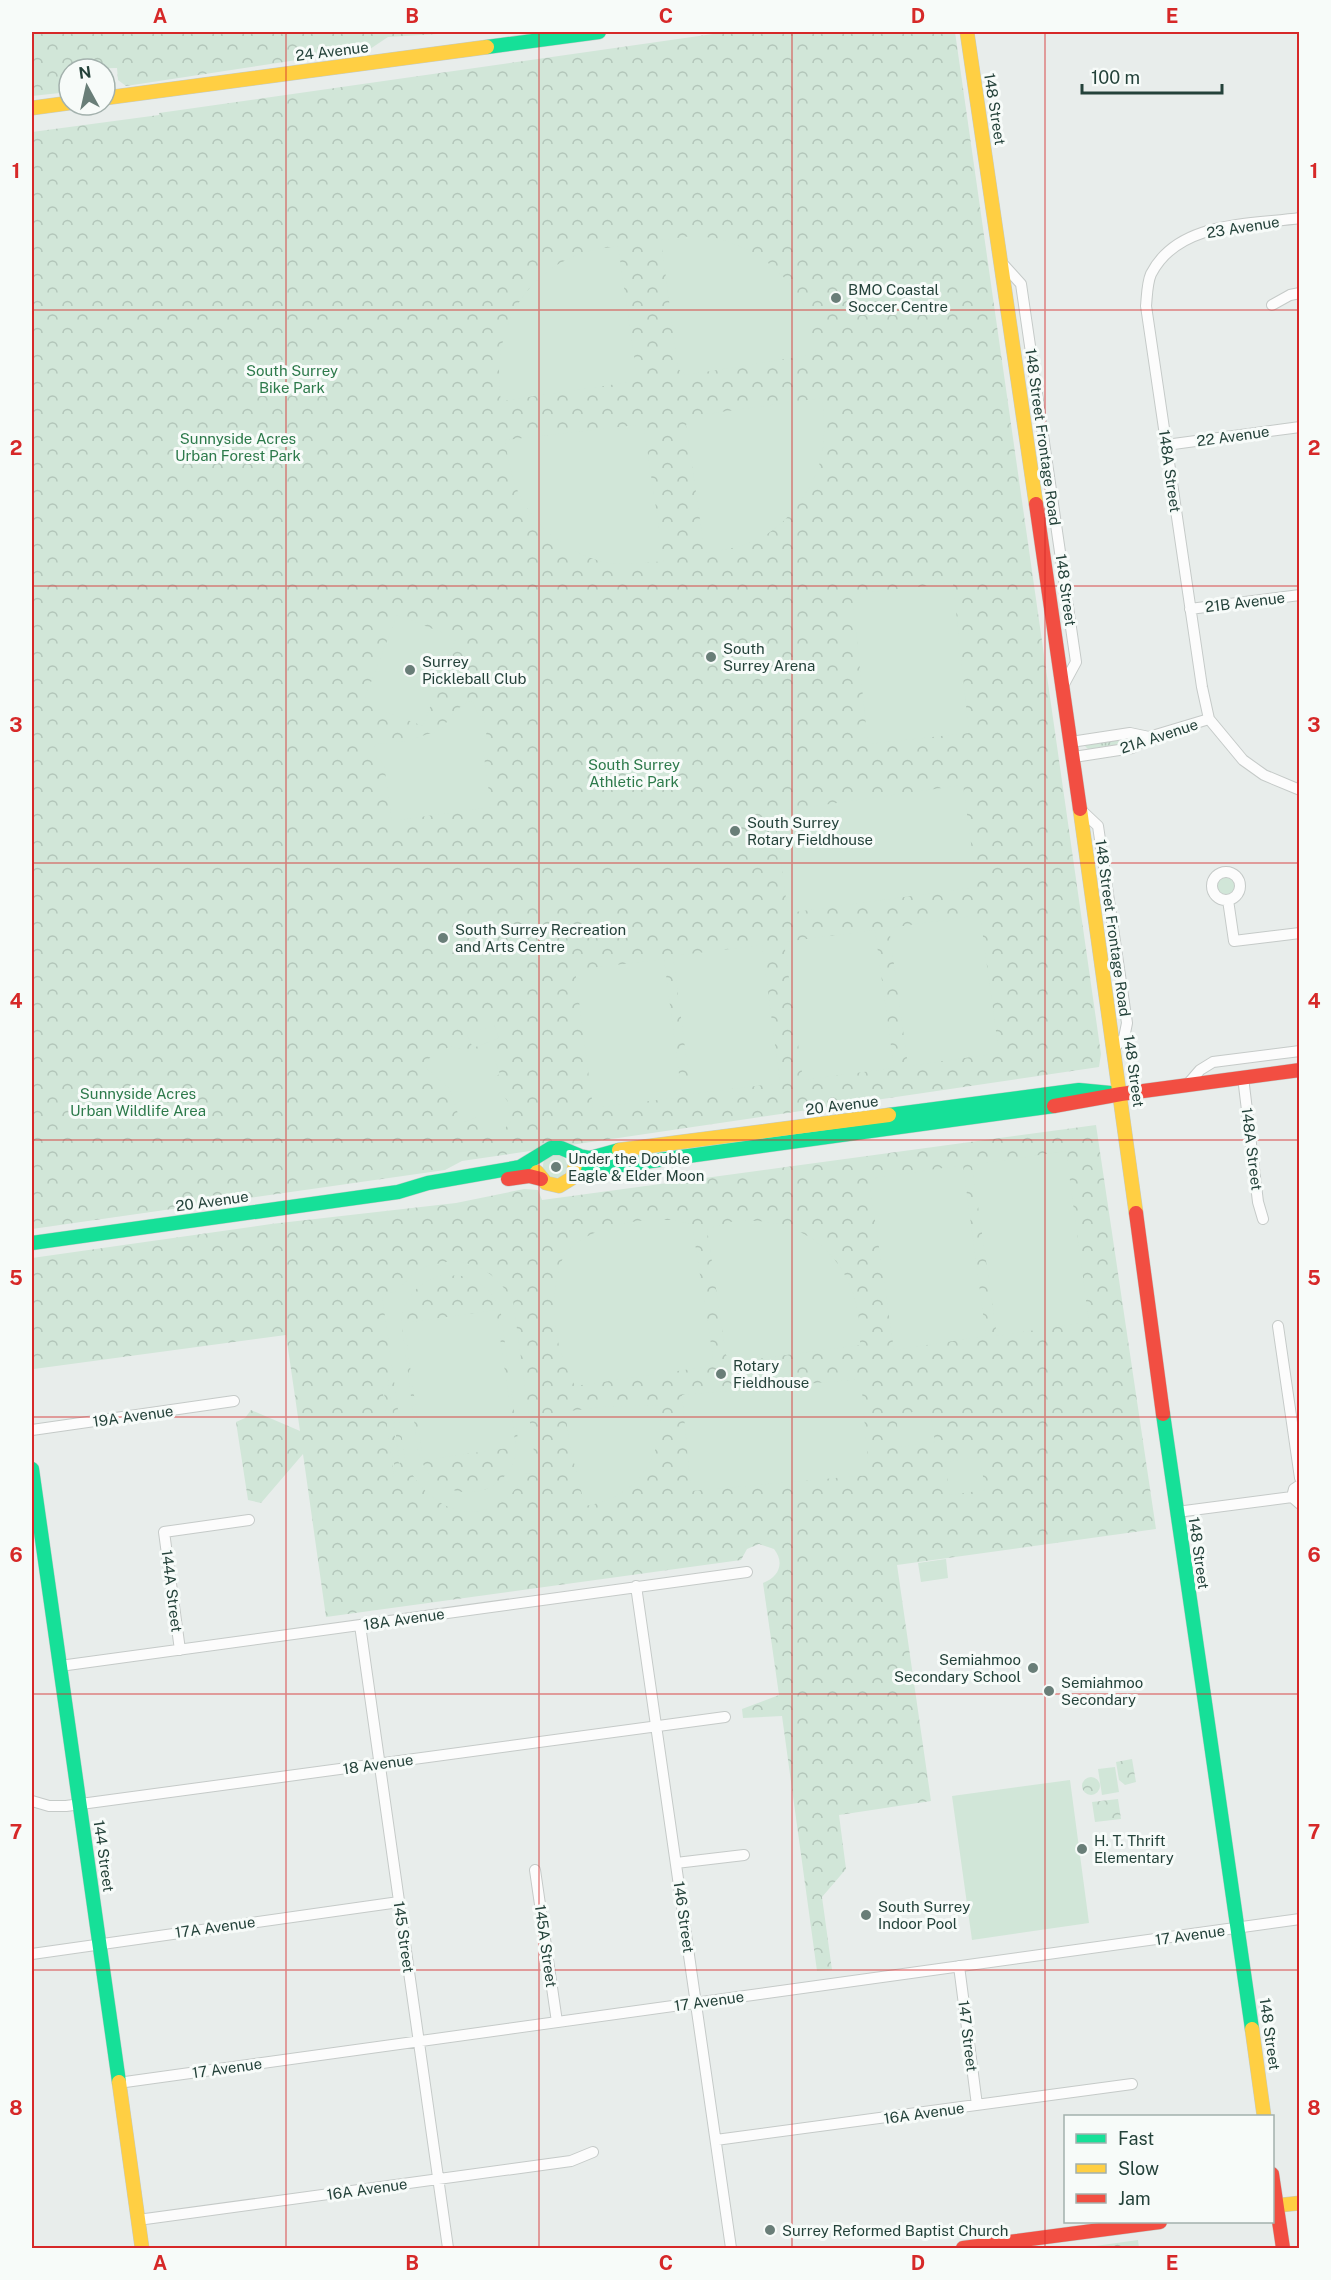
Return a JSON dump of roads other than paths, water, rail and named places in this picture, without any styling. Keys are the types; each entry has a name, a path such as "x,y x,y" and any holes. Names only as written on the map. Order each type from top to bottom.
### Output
{"street":[{"name":"24 Avenue","path":"117,96 599,32"},
{"name":"148 Street","path":"967,32 1074,757 1177,1512 1239,1928 1264,2115"},
{"path":"32,108 57,105"},
{"name":"23 Avenue","path":"1187,237 1212,230 1299,218"},
{"name":"148A Street","path":"1187,237 1165,253 1150,276 1146,306 1190,609 1209,719"},
{"path":"1272,305 1290,295 1299,293"},
{"name":"22 Avenue","path":"1166,445 1299,426"},
{"name":"21B Avenue","path":"1190,609 1299,595"},
{"path":"1209,719 1243,760 1264,775 1299,790"},
{"name":"21A Avenue","path":"1074,757 1132,748 1149,737 1209,719"},
{"path":"1071,742 1131,733 1149,737"},
{"path":"1228,900 1234,941 1299,933"},
{"path":"1186,1085 1200,1070 1214,1062 1299,1051"},
{"name":"20 Avenue","path":"575,1173 590,1166 608,1167 1299,1070"},
{"name":"148A Street","path":"1243,1077 1258,1202 1263,1219"},
{"name":"20 Avenue","path":"569,1152 589,1158 612,1150 1079,1090 1120,1094"},
{"path":"554,1148 564,1148 569,1152 573,1156 575,1173 566,1184 552,1185 541,1179 536,1168 540,1154 554,1148"},
{"name":"20 Avenue","path":"32,1243 398,1192 442,1181 521,1167 540,1154"},
{"name":"20 Avenue","path":"398,1192 411,1194 523,1176 541,1179"},
{"path":"1278,1326 1299,1478"},
{"name":"19A Avenue","path":"32,1430 234,1401"},
{"name":"144 Street","path":"32,1469 142,2248"},
{"path":"1177,1512 1296,1500 1294,1489 1299,1485"},
{"name":"144A Street","path":"180,1650 164,1532 249,1520"},
{"name":"18A Avenue","path":"60,1666 747,1572"},
{"name":"146 Street","path":"636,1586 730,2248"},
{"name":"145 Street","path":"360,1625 448,2248"},
{"name":"18 Avenue","path":"32,1801 49,1806 80,1804 725,1717"},
{"path":"676,1863 744,1855"},
{"name":"145A Street","path":"535,1870 557,2022"},
{"name":"17A Avenue","path":"32,1954 399,1902"},
{"name":"17 Avenue","path":"118,2083 1299,1919"},
{"name":"147 Street","path":"959,1966 977,2105"},
{"name":"16A Avenue","path":"716,2140 1132,2085"},
{"name":"16A Avenue","path":"138,2220 571,2161 593,2152"},
{"path":"1283,2248 1275,2206 1299,2203"},
{"path":"963,2248 1001,2246 1153,2223"}],"place":[{"name":"BMO Coastal Soccer Centre","path":"836,298"},
{"name":"South Surrey Arena","path":"711,657"},
{"name":"Surrey Pickleball Club","path":"410,670"},
{"name":"South Surrey Rotary Fieldhouse","path":"735,831"},
{"name":"South Surrey Recreation and Arts Centre","path":"443,938"},
{"name":"Under the Double Eagle & Elder Moon","path":"556,1167"},
{"name":"Rotary Fieldhouse","path":"721,1374"},
{"name":"Semiahmoo Secondary School","path":"1033,1668"},
{"name":"Semiahmoo Secondary","path":"1049,1691"},
{"name":"H. T. Thrift Elementary","path":"1082,1849"},
{"name":"South Surrey Indoor Pool","path":"866,1915"},
{"name":"Surrey Reformed Baptist Church","path":"770,2230"}],"park label":[{"name":"South Surrey Bike Park","path":"292,378"},
{"name":"Sunnyside Acres Urban Forest Park","path":"238,446"},
{"name":"South Surrey Athletic Park","path":"634,772"},
{"name":"Sunnyside Acres Urban Wildlife Area","path":"138,1102"}]}
